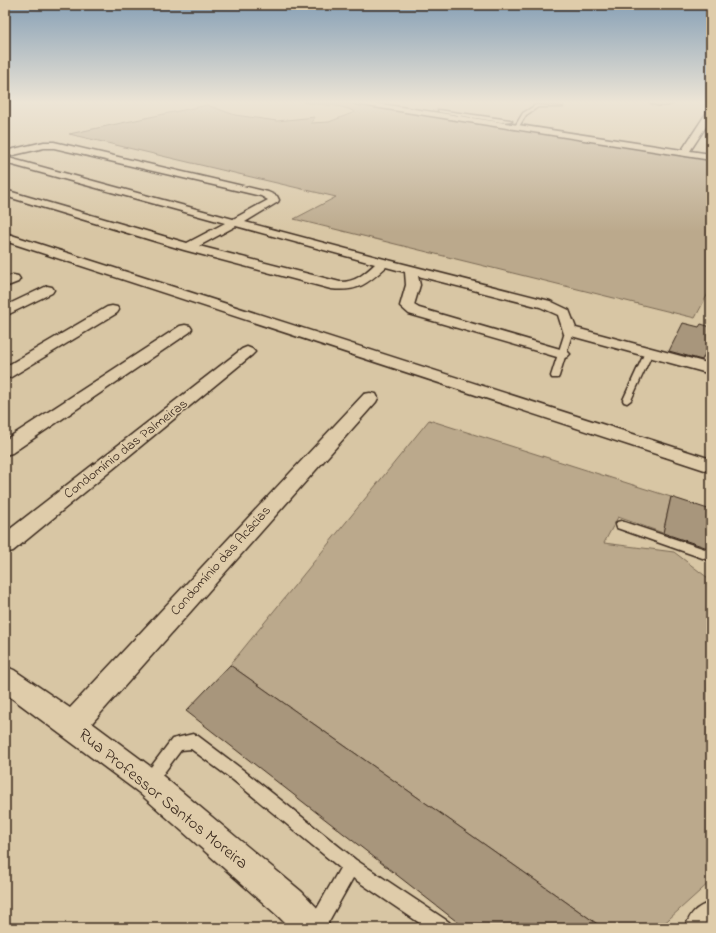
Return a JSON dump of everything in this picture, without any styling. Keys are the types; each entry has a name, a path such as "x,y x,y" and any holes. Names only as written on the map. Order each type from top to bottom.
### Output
{"main road":[{"path":"704,928 711,921"}],"street":[{"path":"5,154 42,146"},
{"path":"56,146 256,192 273,198 274,200 272,202 188,247"},
{"path":"641,146 711,157"},
{"path":"685,152 689,146"},
{"path":"5,160 384,263 545,304 564,314 569,330 711,369"},
{"path":"5,193 188,247 344,287 363,280 384,263"},
{"path":"5,237 711,466"},
{"path":"411,270 414,286 407,306 411,309 452,323 562,354"},
{"path":"5,312 47,290"},
{"path":"5,374 112,310"},
{"path":"5,449 185,329"},
{"name":"Condomínio das Palmeiras","path":"5,545 247,352"},
{"name":"Condomínio das Acácias","path":"72,724 370,398"},
{"name":"Rua Professor Santos Moreira","path":"5,678 72,724 148,782 290,904 314,928"}],"lane":[{"path":"554,376 569,330"},
{"path":"627,400 649,352"},
{"path":"621,525 711,556"},
{"path":"148,782 177,744 193,741 238,775 350,866 442,928"},
{"path":"314,928 350,866"}],"shaded area":[{"path":"118,146 625,146 711,159 711,288 695,318 294,219 336,197"},
{"path":"429,420 671,497 663,533 618,517 604,543 674,552 708,578 711,578 711,881 659,928 603,928 230,665"}],"building":[{"path":"683,323 699,327 701,324 711,327 711,340 702,360 669,351"},
{"path":"671,497 711,510 711,549 663,533"},
{"path":"230,665 603,928 465,928 186,711"}]}
